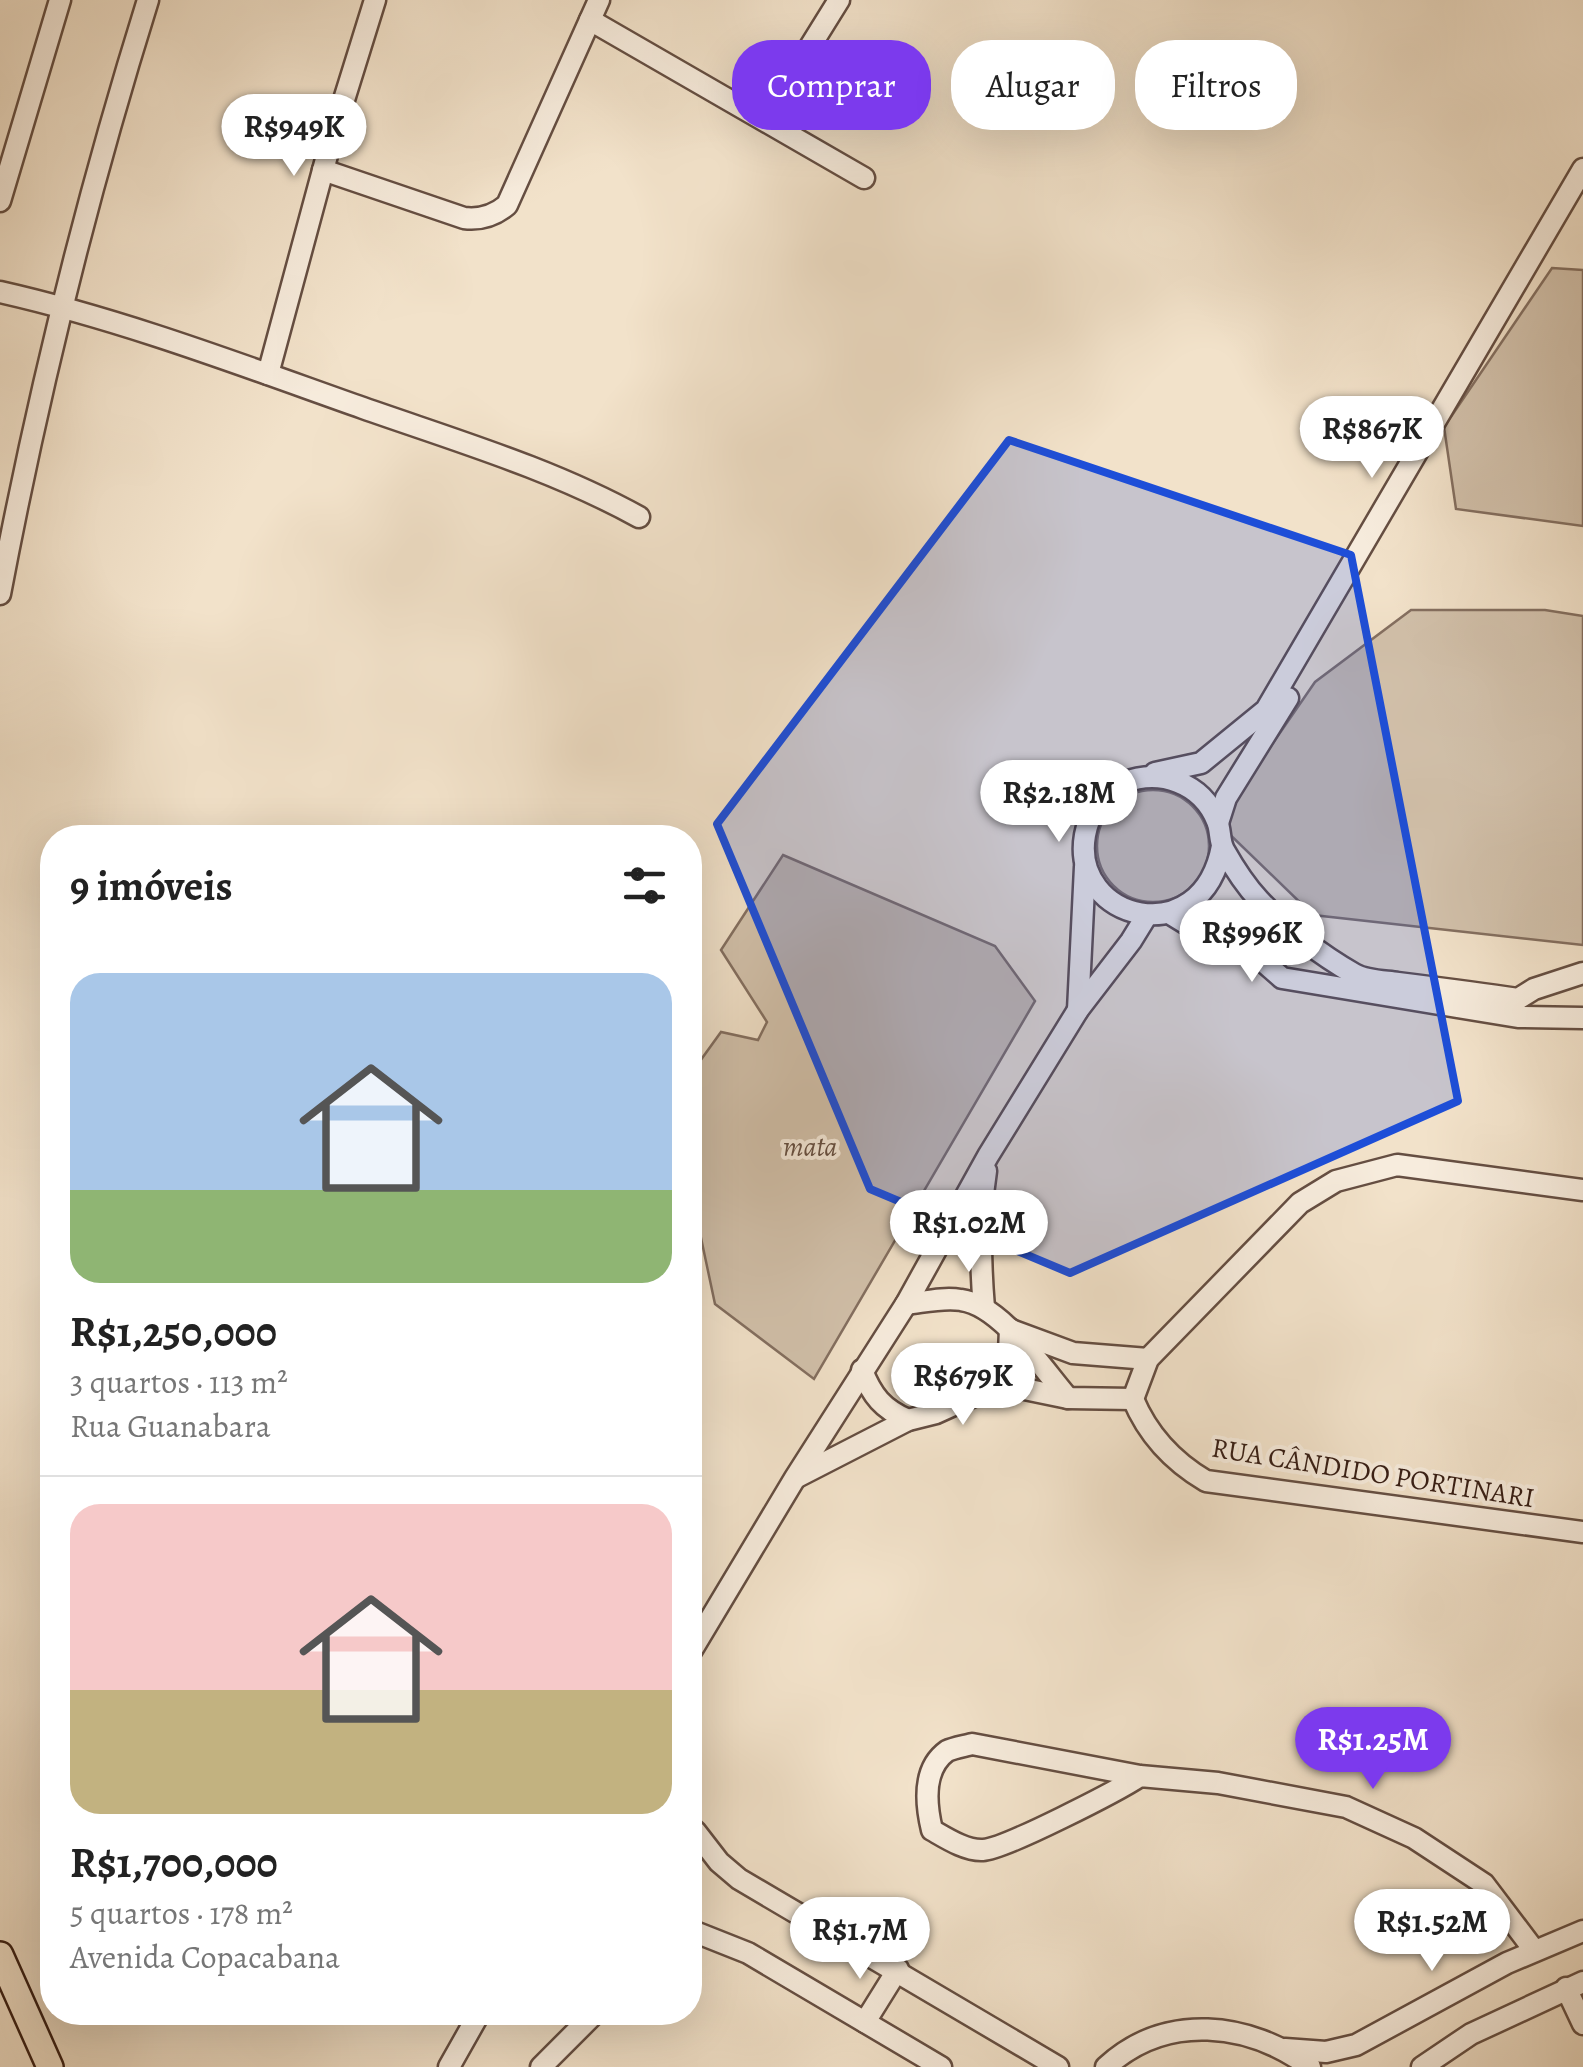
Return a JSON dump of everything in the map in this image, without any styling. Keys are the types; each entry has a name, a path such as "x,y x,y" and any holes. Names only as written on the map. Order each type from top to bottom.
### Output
{"main road":[{"path":"0,1956 50,2067"}],"street":[{"path":"0,201 60,0"},
{"path":"0,594 62,306 148,0"},
{"path":"268,374 323,170 375,0"},
{"path":"815,40 840,0"},
{"path":"323,170 464,218 482,218 499,211 507,205 595,10 732,98"},
{"path":"783,130 864,178"},
{"path":"1078,1010 1084,840 1089,818 1100,800 1118,784 1201,763 1266,710 1583,170"},
{"path":"1218,822 1226,798 1256,754 1583,191"},
{"path":"0,292 62,306 268,374 572,481 639,517"},
{"path":"702,1634 906,1304 988,1156 1078,1010 1158,914 1189,905 1205,891 1218,870 1222,846 1218,822 1206,802 1188,786 1166,777 1142,776"},
{"path":"1222,846 1257,899 1299,936 1358,977 1518,1008"},
{"path":"1085,862 1093,882 1126,910 1158,914 1250,950 1282,978 1583,1018"},
{"path":"1518,1008 1534,988 1583,973"},
{"path":"984,1308 980,1207 988,1156"},
{"path":"795,1478 908,1420 936,1413 1000,1384 1068,1398 1133,1399 1148,1360 1300,1204 1336,1181 1397,1165 1583,1190"},
{"path":"906,1304 963,1300 984,1308 1010,1330 1068,1398"},
{"path":"1010,1330 1073,1353 1148,1360"},
{"path":"1000,1384 1009,1352 1010,1330"},
{"path":"862,1370 871,1393 887,1410 908,1420"},
{"name":"RUA CÂNDIDO PORTINARI","path":"1133,1399 1144,1424 1164,1448 1206,1481 1583,1532"},
{"path":"1140,1776 1111,1795 984,1850 953,1842 932,1830 926,1808 929,1774 947,1752 972,1744 1140,1776 1218,1783 1346,1807 1414,1838 1484,1884 1534,1950"},
{"path":"702,1841 740,1879 1058,2067"},
{"path":"1286,2049 1326,2052 1356,2045 1534,1950 1583,1931"},
{"path":"702,1935 748,1953 864,2022 918,2061 941,2067"},
{"path":"864,2022 898,1970"},
{"path":"1422,2067 1471,2034 1575,1985 1583,2024"},
{"path":"449,2067 473,2025"},
{"path":"541,2067 583,2025"},
{"path":"1087,2067 1112,2062 1158,2036 1201,2028 1245,2033 1286,2049 1310,2067"}],"highlighted area":[{"path":"1009,440 1351,555 1458,1101 1070,1273 870,1189 717,824"}],"green space":[{"path":"1552,268 1583,270 1583,526 1456,509 1444,427"},
{"path":"1411,610 1545,610 1583,616 1583,945 1313,915 1218,823 1315,682"},
{"path":"1153,790 1175,794 1193,806 1205,824 1209,846 1205,868 1193,886 1175,898 1153,902 1131,898 1113,886 1101,868 1097,846 1101,824 1113,806 1131,794"},
{"name":"mata","path":"783,855 995,946 1035,1001 814,1379 715,1304 702,1243 702,1058 721,1032 758,1040 767,1022 721,950"}]}
